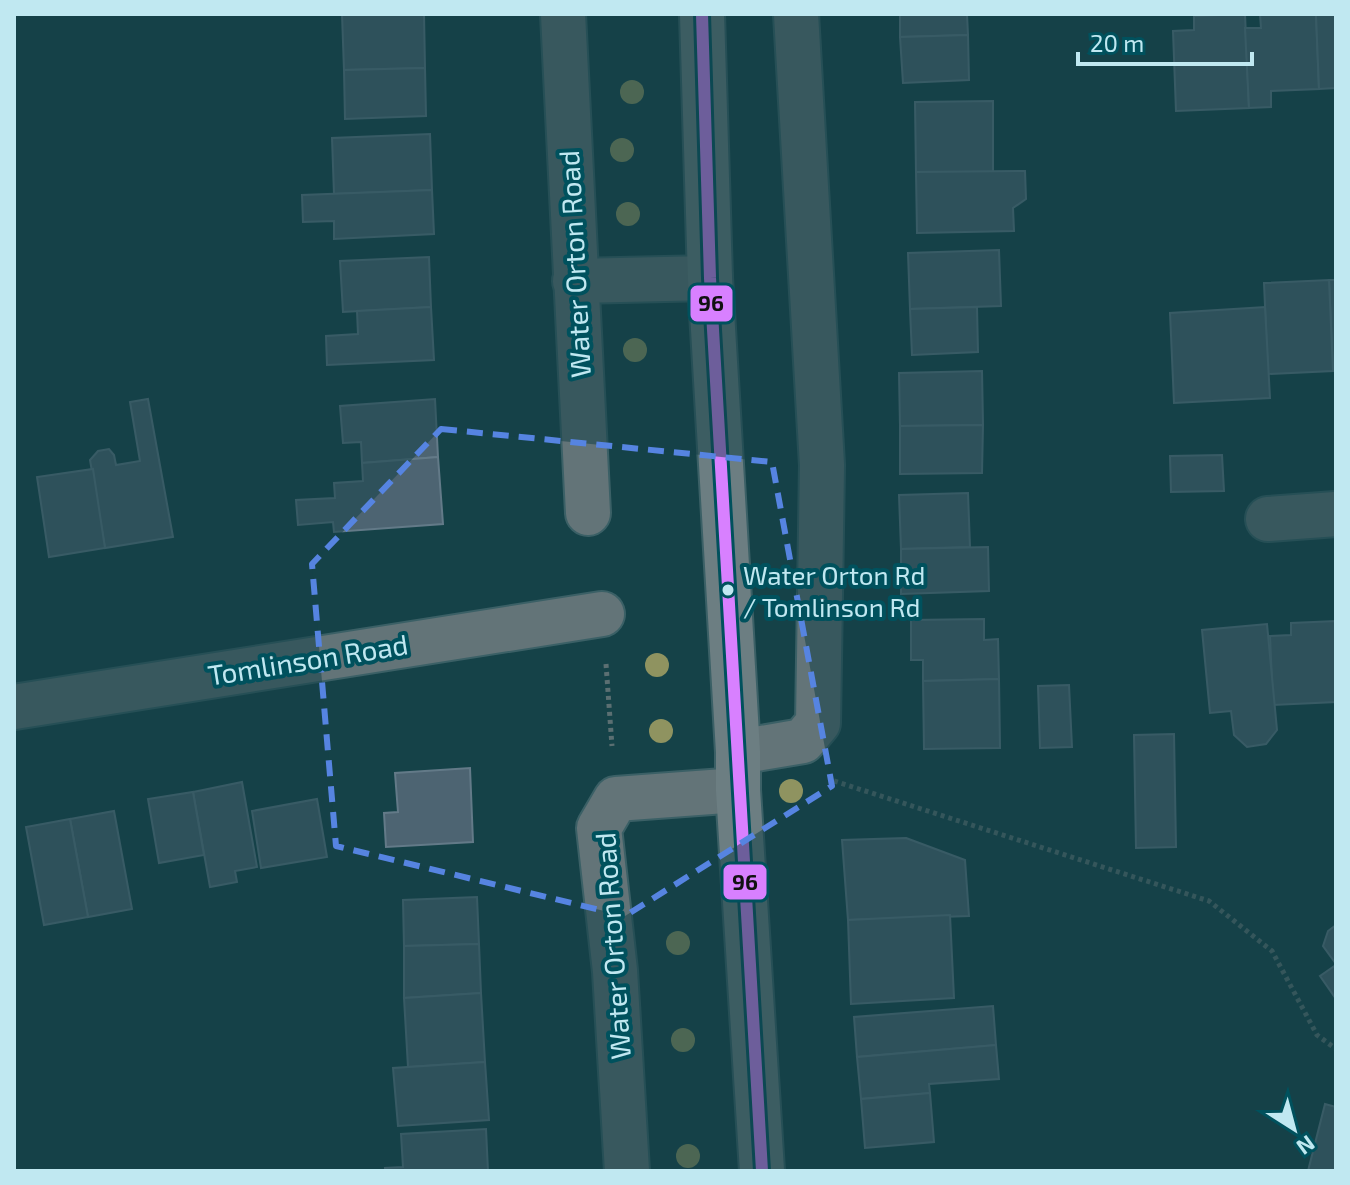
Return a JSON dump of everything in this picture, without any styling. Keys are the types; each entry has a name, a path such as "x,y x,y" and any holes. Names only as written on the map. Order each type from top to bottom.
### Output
{"main road":[{"path":"702,14 710,278 762,1171"}],"street":[{"name":"Water Orton Road","path":"563,14 588,513"},
{"path":"796,14 822,465 818,723 803,741"},
{"path":"575,281 710,278"},
{"path":"1268,519 1336,514"},
{"name":"Tomlinson Road","path":"14,707 602,614"},
{"name":"Water Orton Road","path":"627,1171 615,971 599,828 616,799 738,771 803,741"}],"path":[{"path":"602,614 616,799"},
{"path":"803,741 824,777 1209,901 1272,951 1317,1035 1336,1049"}],"highlighted area":[{"path":"441,429 772,462 832,786 625,916 336,846 312,564"}],"building":[{"path":"342,14 424,14 425,68 344,70"},
{"path":"900,14 967,14 968,35 900,37"},
{"path":"1245,14 1249,108 1176,111 1173,31 1194,30 1194,16"},
{"path":"1260,14 1316,14 1319,89 1271,91 1271,107 1249,108 1245,28 1261,28"},
{"path":"1336,14 1336,88 1319,89 1316,15"},
{"path":"968,35 969,80 903,83 900,37"},
{"path":"425,68 426,116 345,119 344,70"},
{"path":"993,101 993,172 916,172 915,102"},
{"path":"430,134 432,190 334,194 332,138"},
{"path":"1025,171 1026,199 1013,208 1014,231 917,233 916,172"},
{"path":"432,190 434,234 334,239 334,221 303,222 302,195"},
{"path":"999,250 1001,306 910,309 908,253"},
{"path":"429,257 431,307 343,312 340,261"},
{"path":"1329,280 1336,280 1336,371 1333,371"},
{"path":"1329,280 1333,371 1268,374 1264,283"},
{"path":"431,307 434,360 327,365 326,336 358,334 357,311"},
{"path":"977,307 978,352 912,355 910,309"},
{"path":"1265,307 1270,398 1174,403 1170,313"},
{"path":"982,371 983,425 900,426 899,373"},
{"path":"148,399 173,537 105,548 90,460 98,451 109,449 116,465 140,461 130,402"},
{"path":"435,399 438,457 362,463 361,442 343,443 340,406"},
{"path":"983,425 982,473 900,474 900,426"},
{"path":"1222,455 1224,491 1171,492 1170,456"},
{"path":"438,457 443,524 334,532 333,522 298,525 296,500 335,498 334,483 363,481 362,463"},
{"path":"93,469 105,548 49,557 37,477"},
{"path":"968,493 970,547 901,549 899,495"},
{"path":"988,547 989,591 901,594 901,549"},
{"path":"984,619 984,640 998,639 999,679 923,681 923,660 911,660 911,620"},
{"path":"1336,621 1336,702 1273,705 1270,636 1291,635 1291,623"},
{"path":"1267,624 1277,730 1266,744 1247,747 1234,735 1231,711 1210,713 1202,630"},
{"path":"999,679 1000,748 924,749 923,681"},
{"path":"1069,685 1072,747 1040,748 1038,686"},
{"path":"1174,734 1176,847 1136,848 1134,735"},
{"path":"470,768 473,842 386,847 384,813 398,812 395,773"},
{"path":"242,782 257,867 235,871 237,882 210,887 193,792"},
{"path":"193,792 204,855 159,863 148,799"},
{"path":"317,799 327,857 261,868 252,811"},
{"path":"114,811 132,909 88,917 70,819"},
{"path":"70,819 88,917 44,925 26,827"},
{"path":"906,838 965,860 969,916 848,920 842,840"},
{"path":"477,897 479,944 404,946 403,900"},
{"path":"950,915 954,998 851,1004 848,920"},
{"path":"1336,925 1336,964 1323,946 1328,931"},
{"path":"479,944 481,993 404,998 404,946"},
{"path":"1336,965 1336,999 1320,976"},
{"path":"481,993 485,1062 408,1067 404,998"},
{"path":"993,1006 996,1045 857,1057 854,1017"},
{"path":"996,1045 999,1079 929,1084 930,1093 861,1099 857,1057"},
{"path":"485,1062 489,1120 398,1126 393,1068"},
{"path":"930,1093 934,1142 865,1148 861,1099"},
{"path":"1325,1104 1336,1107 1336,1171 1308,1171"},
{"path":"486,1129 488,1171 385,1171 385,1168 403,1167 401,1134"}],"transit line":[{"name":"96","path":"702,14 710,278 762,1171"}],"place":[{"name":"Water Orton Rd / Tomlinson Rd","path":"728,590"}]}
